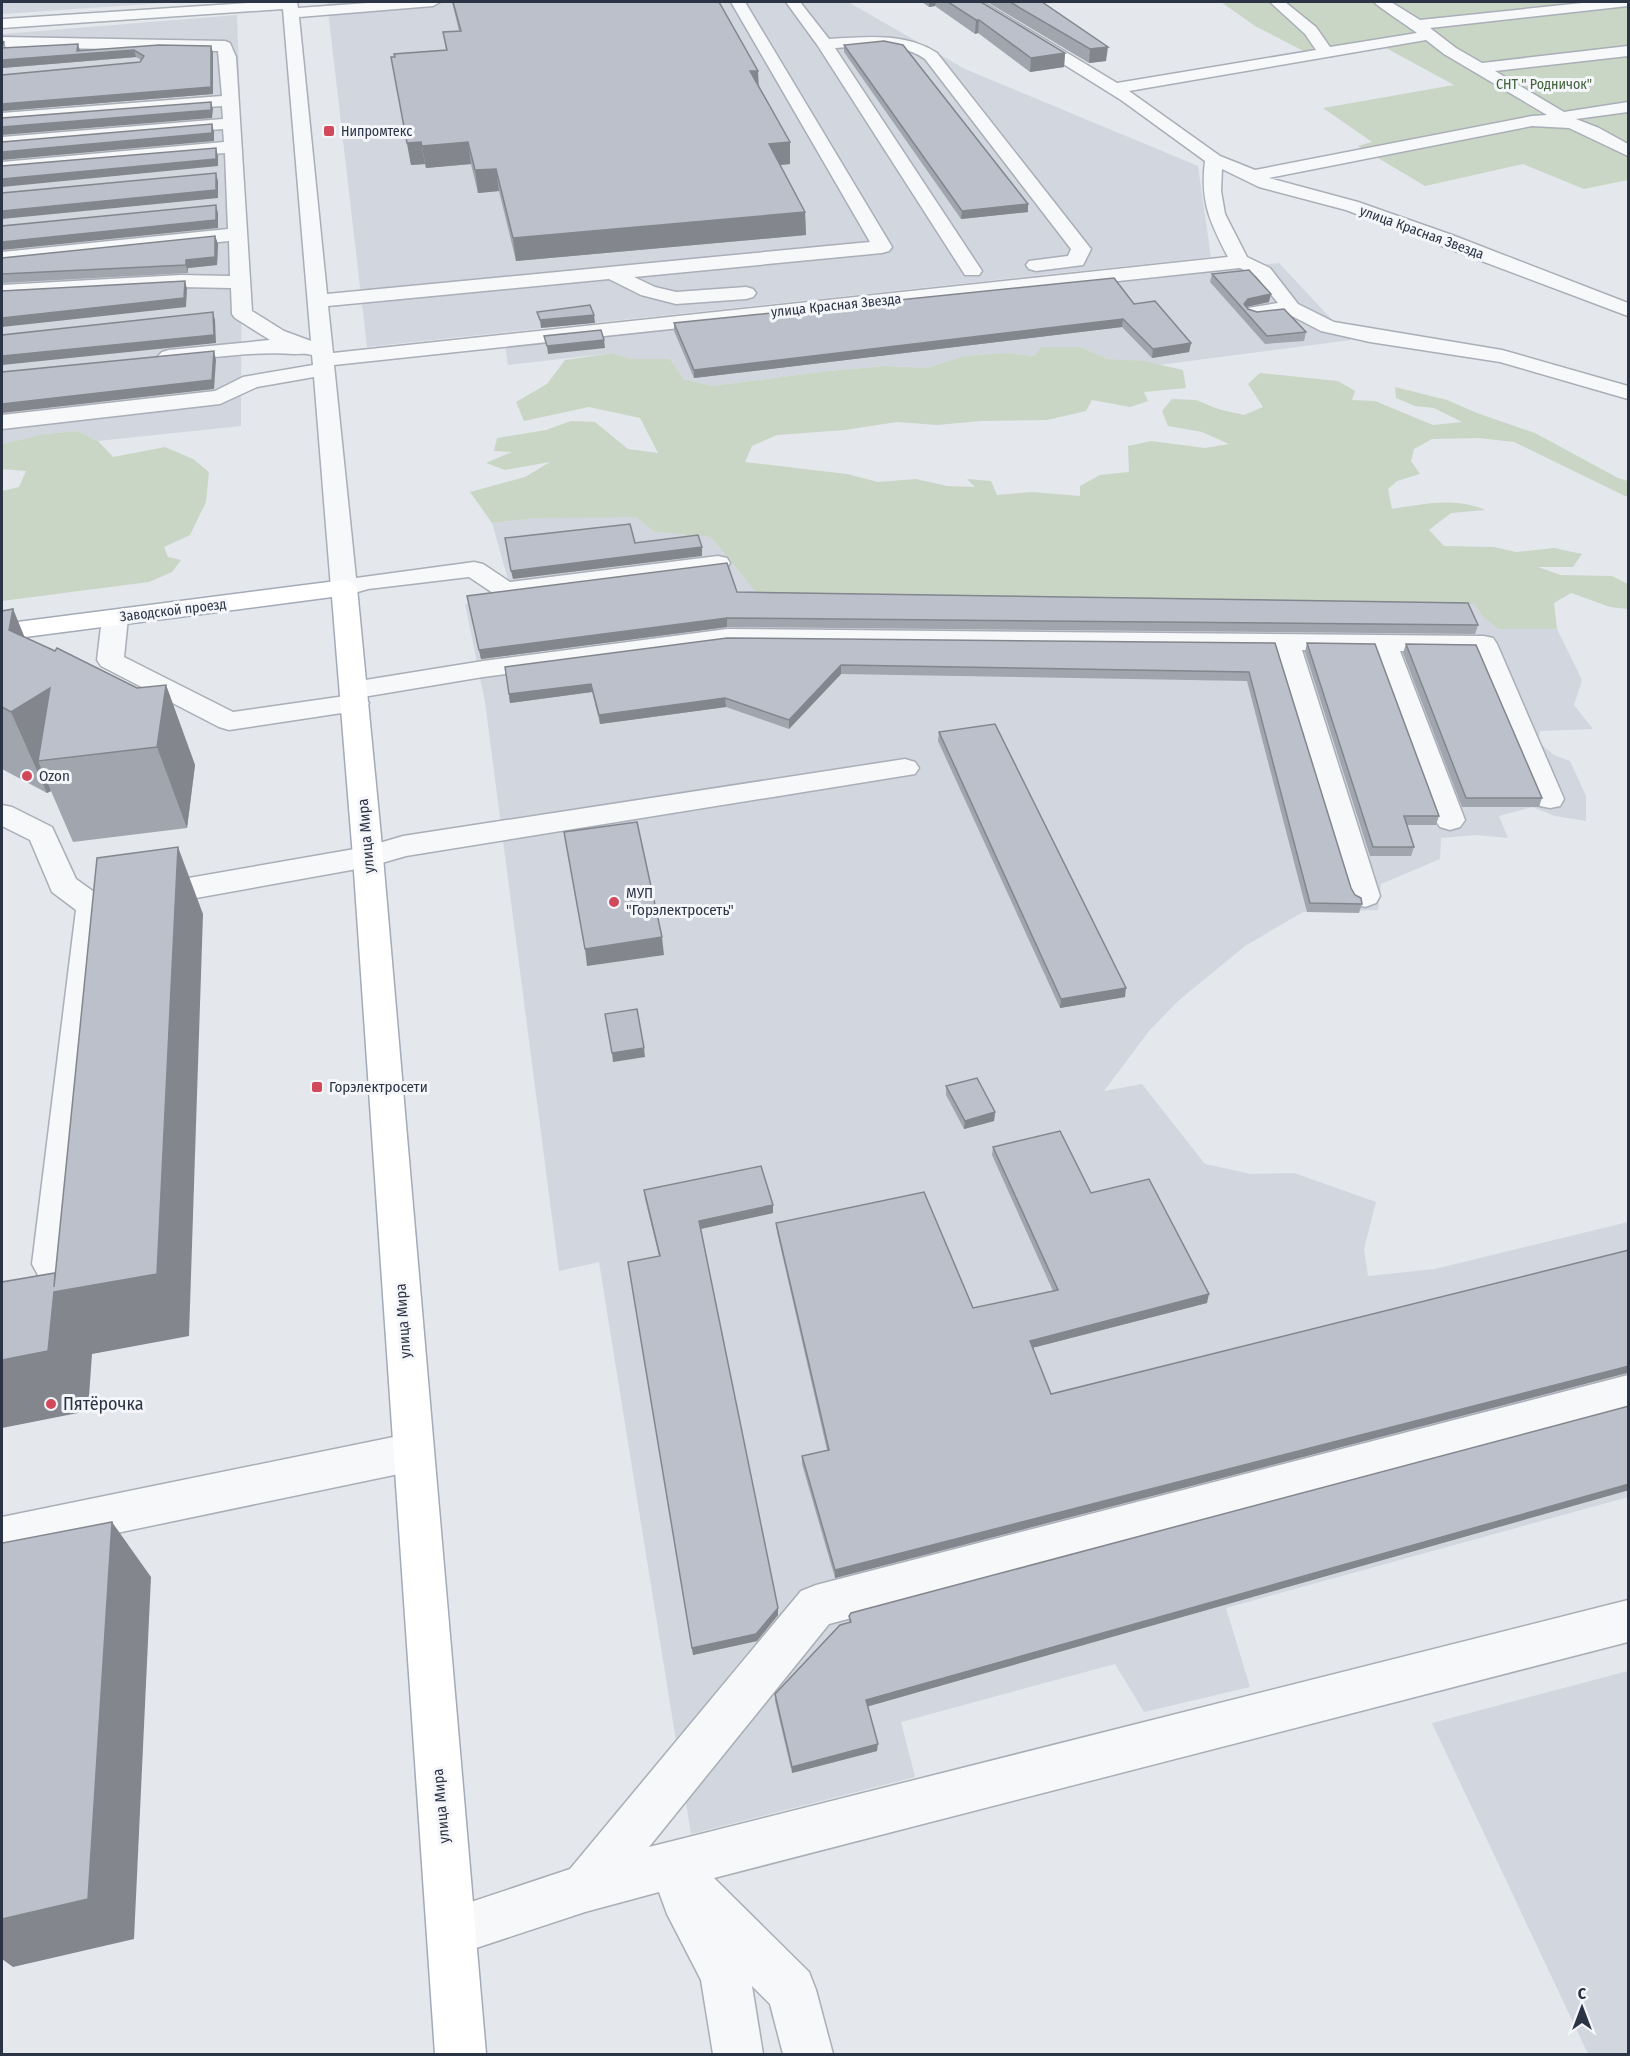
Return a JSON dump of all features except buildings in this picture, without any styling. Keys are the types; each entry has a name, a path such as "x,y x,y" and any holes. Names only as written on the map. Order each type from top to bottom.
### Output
{"main road":[{"name":"Заводской проезд","path":"2,632 344,588"},
{"name":"улица Мира","path":"344,588 368,857 461,2055"}],"street":[{"path":"2,24 290,6 432,2"},
{"path":"318,302 882,247 738,2"},
{"path":"793,2 825,44 972,271"},
{"name":"улица Красная Звезда","path":"974,2 1112,89 1197,145 1214,160 1265,183 1352,206 1629,310"},
{"path":"1277,2 1311,30 1320,41 1324,52"},
{"path":"1381,2 1417,25 1450,51 1556,113 1556,119"},
{"path":"1417,25 1629,2"},
{"path":"290,6 344,588 368,582 474,568 505,590 718,563"},
{"path":"1112,89 1430,35"},
{"path":"825,44 881,41 916,46 931,56 1081,249 1076,261 1018,267"},
{"path":"2,42 57,53 225,46 228,57 222,78 230,100 232,147 228,173 236,204 242,314 323,360"},
{"path":"1479,68 1629,51"},
{"path":"170,61 228,57"},
{"path":"2,118 230,100"},
{"path":"1253,176 1532,121 1629,107"},
{"path":"1556,119 1583,126 1629,152"},
{"path":"2,142 231,123"},
{"path":"2,167 232,147"},
{"path":"1214,160 1210,185 1215,215 1240,262 1252,262 1262,270 1291,308 1328,327 1370,336 1502,356 1629,393"},
{"path":"212,206 236,204"},
{"path":"2,258 237,234"},
{"name":"улица Красная Звезда","path":"323,360 1240,262"},
{"path":"949,273 995,269"},
{"path":"612,273 648,291 676,298 759,292"},
{"path":"2,291 181,281 222,281 240,284"},
{"path":"1255,312 1291,308"},
{"path":"219,312 242,309"},
{"path":"151,358 278,345 323,360"},
{"path":"2,422 220,397 251,382 323,360"},
{"path":"115,618 110,660 228,721 483,669 727,637 1484,644 1550,799"},
{"path":"1286,642 1365,896"},
{"path":"1384,643 1450,820"},
{"path":"2,814 42,834 63,885 92,906 368,857 403,846 905,768"},
{"path":"51,1264 92,906"},
{"path":"585,1888 816,1606 1629,1394"},
{"path":"2,1537 413,1452"},
{"path":"452,1931 585,1888 1629,1621"},
{"path":"668,1867 725,1975 738,2055"},
{"path":"668,1867 791,1990 808,2055"}],"shaded area":[{"path":"2,2 180,2 2,14"},
{"name":"Нипромтекс","path":"327,2 848,2 965,69 1198,166 1211,257 367,347"},
{"path":"237,15 242,166 241,426 98,441 78,431 43,434 2,444 2,34"},
{"path":"1279,263 1351,340 1159,365 1107,359 1081,347 1035,356 1005,353 963,356 927,368 886,366 712,386 684,379 670,359 630,359 613,353 508,365 505,345"},
{"path":"588,516 636,517 654,532 711,537 758,595 1474,604 1483,617 1498,629 1557,629 1582,680 1574,705 1593,729 1540,731 1538,742 1554,755 1570,761 1586,796 1586,821 1555,816 1532,807 1499,816 1508,838 1476,835 1441,838 1440,859 1381,884 1378,910 1303,912 1245,946 1178,1001 1149,1031 1104,1091 1142,1084 1205,1164 1251,1174 1294,1173 1376,1202 1364,1249 1368,1276 1435,1269 1628,1222 1628,1497 1226,1608 1250,1687 1144,1712 1115,1664 901,1722 915,1777 691,1834 599,1262 559,1271 485,702 465,604 513,597 492,523"},
{"path":"1628,1671 1628,2054 1588,2054 1432,1723"}],"green space":[{"name":"СНТ \" Родничок\"","path":"1221,2 1628,2 1628,180 1584,189 1523,164 1425,186 1358,146 1372,142 1323,108 1454,85 1386,48 1315,57 1255,26"},
{"path":"1041,347 1081,347 1107,359 1143,361 1183,370 1186,388 1144,392 1148,401 1130,407 1092,400 1086,411 1047,420 981,421 937,425 897,422 845,430 777,435 752,446 745,462 847,474 878,482 916,479 947,486 975,487 967,479 991,481 997,495 1032,492 1080,496 1080,486 1100,475 1129,472 1128,446 1151,441 1205,448 1229,444 1202,432 1168,426 1162,411 1172,399 1196,400 1218,409 1244,415 1263,407 1248,384 1260,373 1338,381 1355,391 1352,400 1375,401 1433,425 1462,422 1434,408 1415,406 1396,398 1395,387 1447,400 1535,433 1618,478 1628,481 1628,496 1625,496 1514,442 1479,438 1432,439 1414,449 1411,461 1420,474 1397,481 1388,489 1392,509 1451,503 1485,510 1451,513 1429,530 1444,546 1494,547 1516,552 1554,548 1582,554 1573,567 1538,567 1561,575 1612,576 1628,584 1628,609 1610,607 1571,593 1554,603 1557,629 1498,629 1483,617 1474,604 758,595 711,537 654,532 636,517 536,518 492,523 470,492 525,477 550,462 505,470 486,463 512,452 494,451 497,438 546,430 571,421 595,422 628,449 658,453 640,418 589,407 524,421 516,402 547,384 565,360 613,353 630,359 670,359 684,379 712,386 886,366 927,368 963,356 1005,353 1035,356"},
{"path":"78,431 98,441 113,457 165,447 193,459 209,472 206,502 190,535 164,547 168,557 181,560 172,572 149,582 2,601 2,491 19,487 26,471 2,469 2,444 43,434"}],"place":[{"name":"Нипромтекс","path":"329,131"},
{"name":"Ozon","path":"27,776"},
{"name":"МУП \"Горэлектросеть\"","path":"614,902"},
{"name":"Горэлектросети","path":"317,1087"},
{"name":"Пятёрочка","path":"51,1404"}]}
